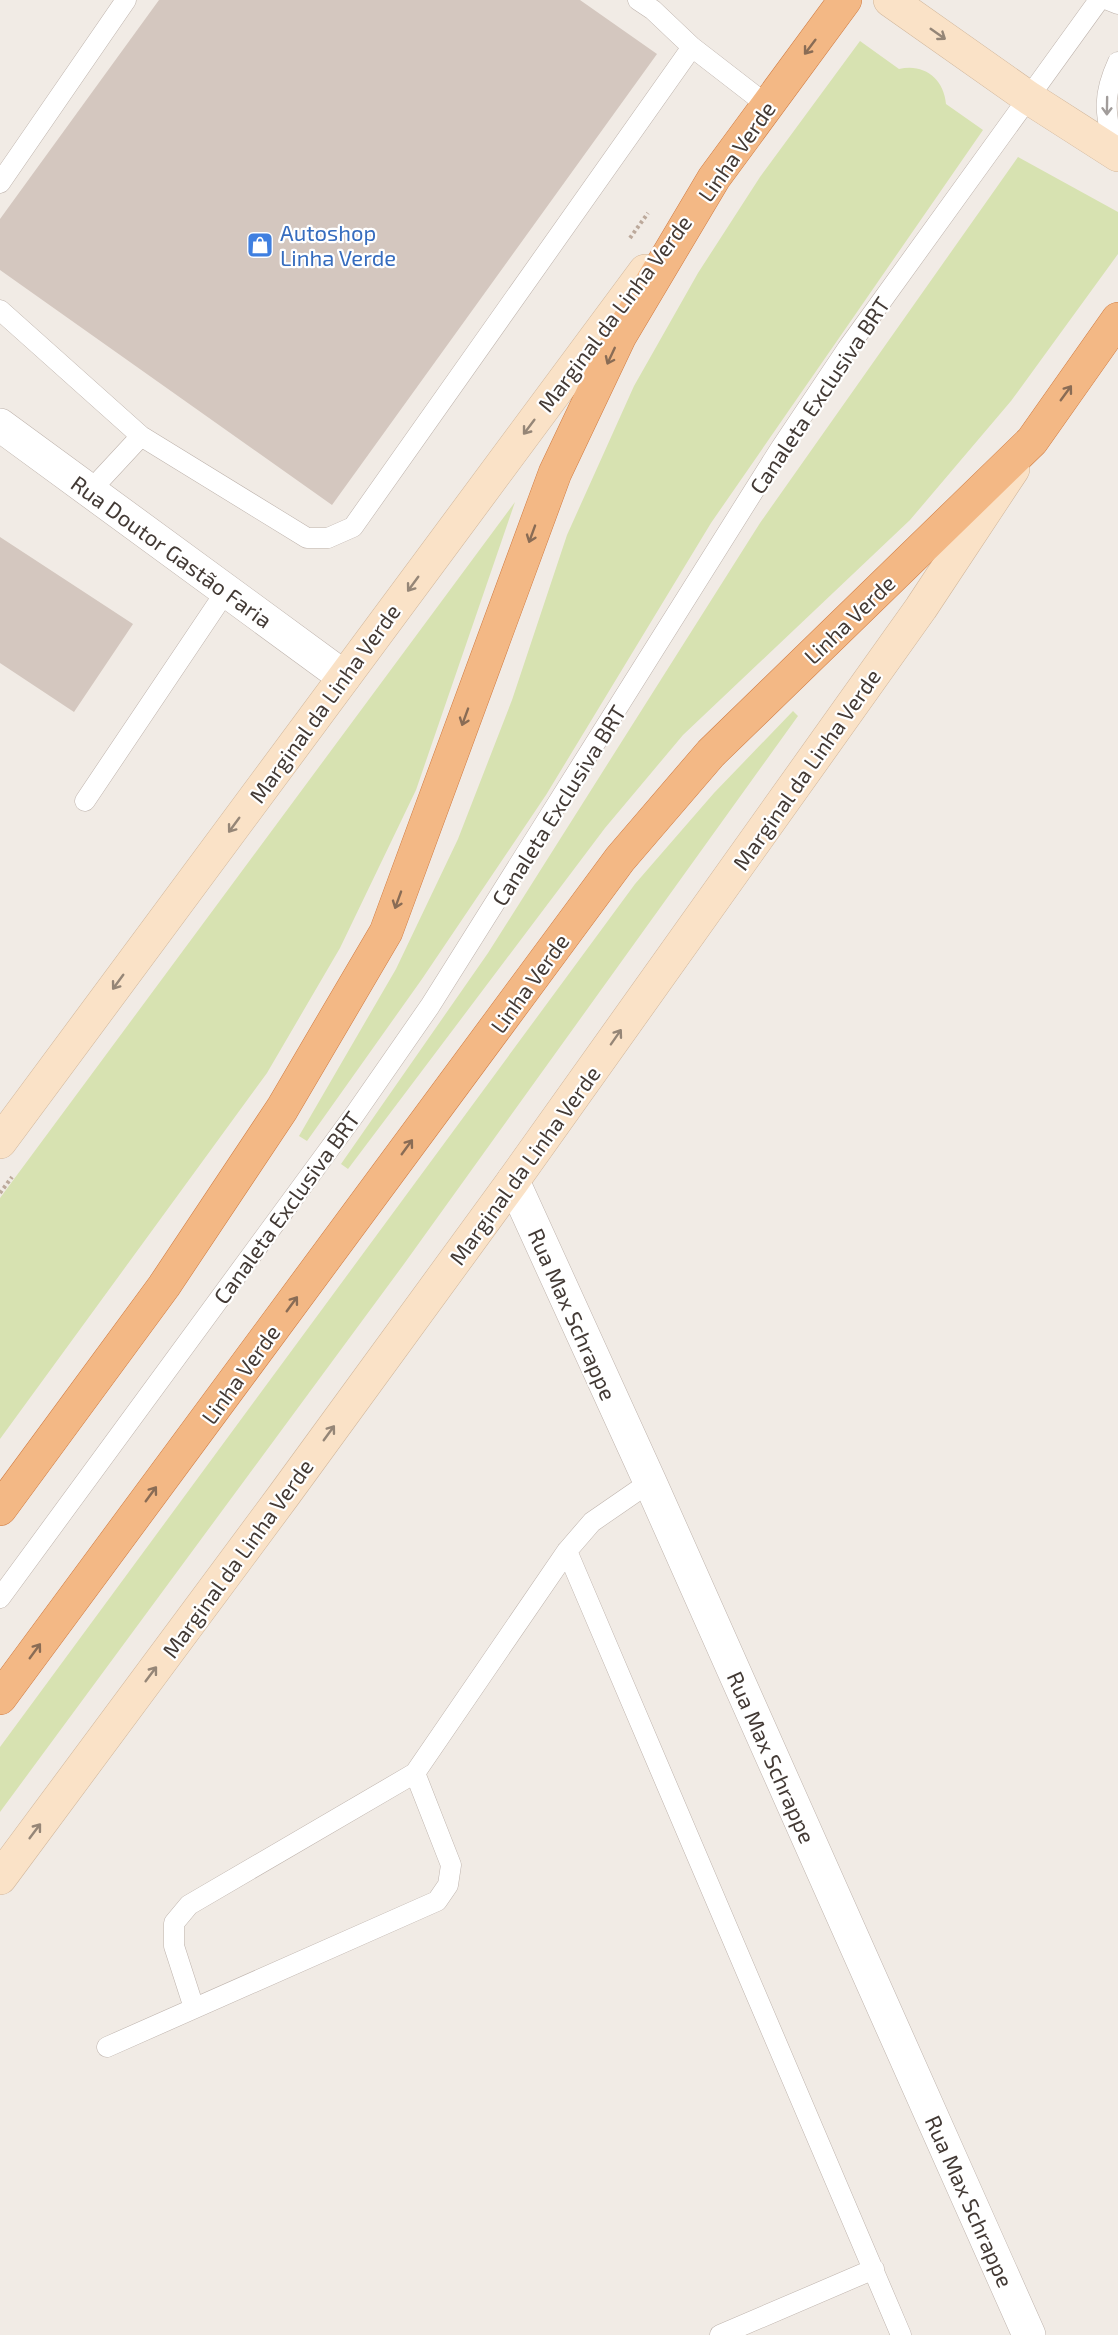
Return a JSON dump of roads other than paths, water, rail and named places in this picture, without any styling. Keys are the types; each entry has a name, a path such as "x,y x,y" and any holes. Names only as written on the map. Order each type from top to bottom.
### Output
{"highway":[{"name":"Linha Verde","path":"0,1509 164,1286 282,1109 386,932 555,472 620,336 714,178 845,0"},
{"name":"Linha Verde","path":"0,1698 620,859 711,753 1032,441 1118,320"}],"main road":[{"path":"890,0 1029,98 1116,154"},
{"name":"Marginal da Linha Verde","path":"0,1142 714,178"},
{"name":"Marginal da Linha Verde","path":"0,1878 513,1181 921,608 1032,441"}],"street":[{"name":"Rua Doutor Gastão Faria","path":"0,425 344,677"},
{"name":"Rua Max Schrappe","path":"513,1181 650,1482 1029,2335"}],"lane":[{"path":"0,183 126,0"},
{"name":"Canaleta Exclusiva BRT","path":"0,1598 355,1114 430,1006 780,449 848,350 1099,0"},
{"path":"1108,0 1118,4"},
{"path":"651,4 692,48 767,105"},
{"path":"0,310 141,436 307,538 328,538 353,526 692,48"},
{"path":"1116,154 1106,113 1108,83 1118,62"},
{"path":"90,491 141,436"},
{"path":"85,801 226,591"},
{"path":"194,2008 174,1946 174,1923 189,1905 415,1773 567,1551 592,1522 650,1482"},
{"path":"567,1551 901,2335"},
{"path":"107,2046 437,1901 448,1885 451,1865 415,1773"},
{"path":"720,2335 874,2269"}],"place":[{"name":"Autoshop Linha Verde","path":"260,245"}]}
